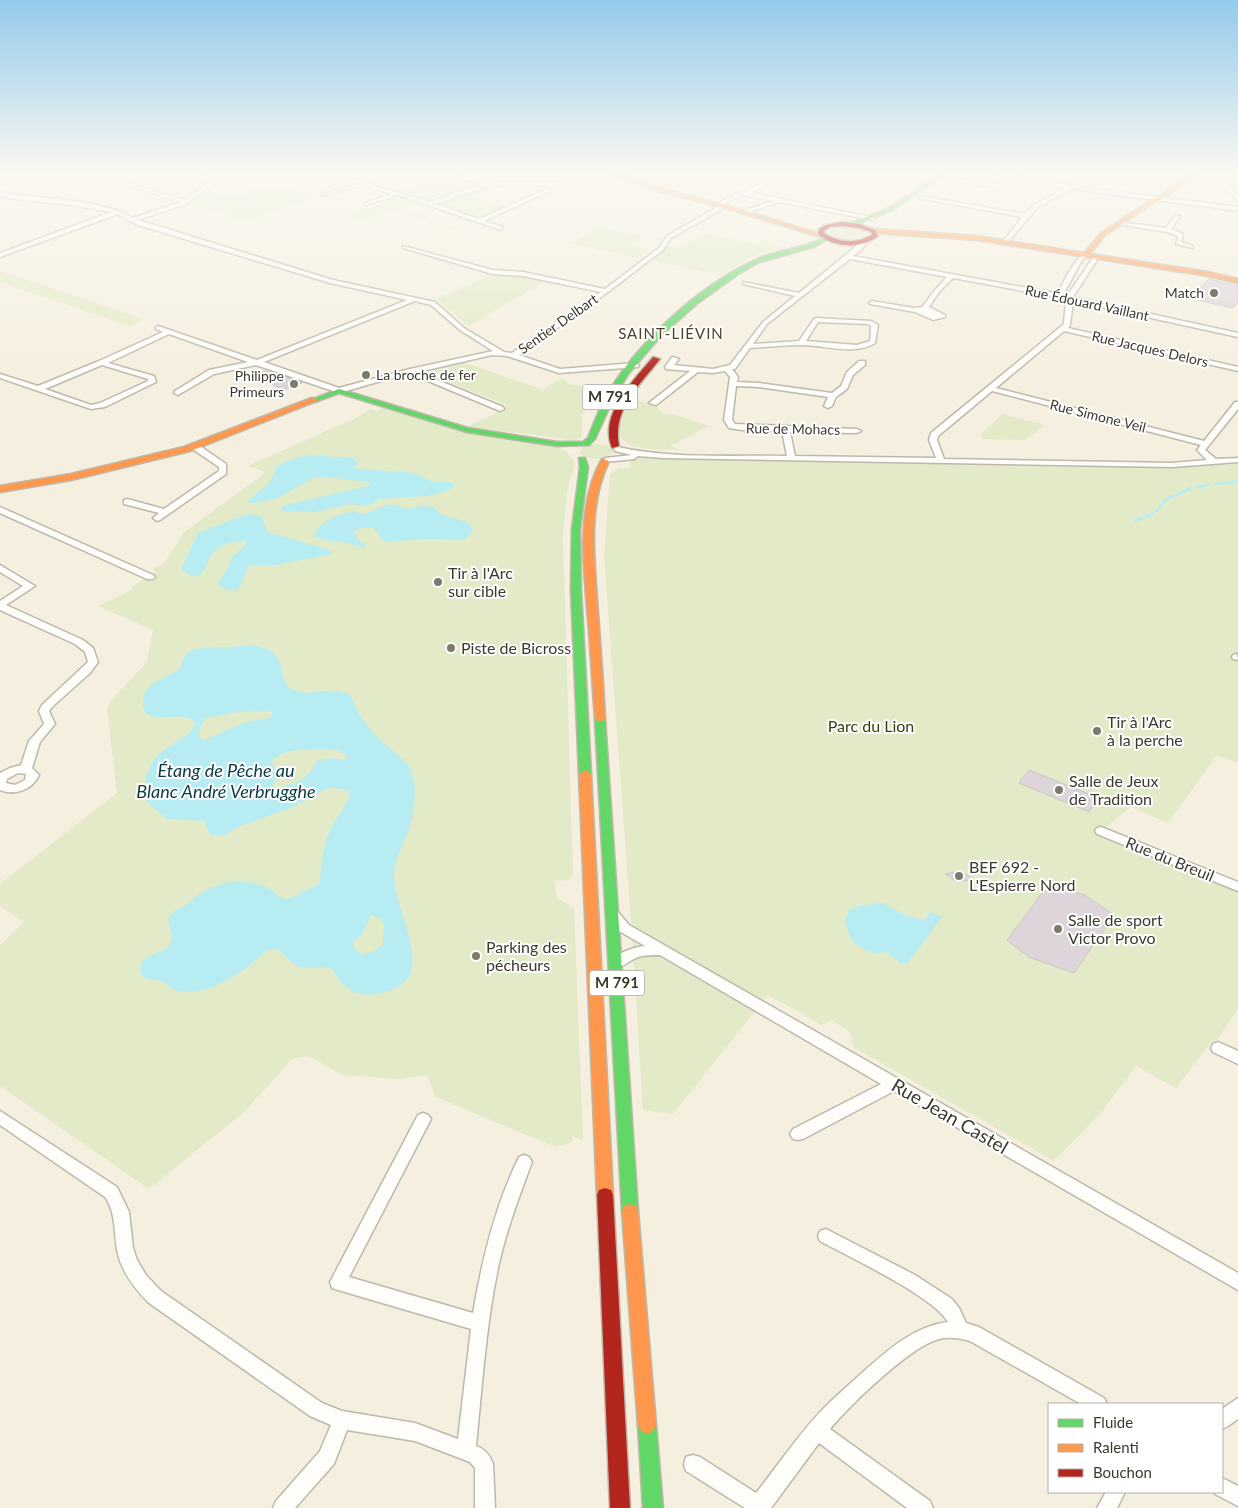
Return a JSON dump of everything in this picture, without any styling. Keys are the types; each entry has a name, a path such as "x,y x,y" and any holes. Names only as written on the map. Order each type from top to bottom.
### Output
{"main road":[{"name":"M 791","path":"584,443 592,437 607,402 625,375 690,306 726,278 760,259 817,243"},
{"path":"844,243 848,245"},
{"path":"687,325 719,294 762,266 788,256 851,243"},
{"path":"1014,243 1238,280"},
{"path":"1091,256 1096,243"},
{"name":"M 791","path":"616,448 612,440 612,434 620,408 638,379 661,353"},
{"path":"0,489 71,477 194,446 339,391 467,430 538,441 565,448 579,457 607,460 618,454 616,448 602,442 538,441"},
{"path":"579,457 575,449 584,443"},
{"name":"M 791","path":"579,457 584,467 575,538 576,590 620,1508"},
{"name":"M 791","path":"607,460 602,465 596,483 591,519 590,554 629,1194 654,1508"}],"street":[{"path":"0,255 32,243"},
{"path":"204,243 329,281 436,304 462,329 501,353"},
{"name":"Sentier Delbart","path":"513,356 606,291 661,249 665,243"},
{"path":"1178,243 1192,247"},
{"path":"674,359 669,367 715,371 728,369 735,365 765,323 848,257 848,245"},
{"path":"405,246 494,272 523,274 606,291"},
{"path":"1055,295 1060,294 1080,259 1091,256"},
{"path":"940,461 933,440 934,434 983,394 992,389 1068,323 1070,298 1091,256"},
{"name":"Rue Édouard Vaillant","path":"848,257 1055,295 1238,335"},
{"path":"926,308 937,291 952,276"},
{"path":"1069,277 1081,279"},
{"path":"745,283 801,295"},
{"path":"178,393 212,372 258,362 414,299"},
{"path":"872,303 917,310 931,318 942,316 941,313 926,308 917,310"},
{"path":"748,346 803,343 866,346 873,342 875,324 869,322 816,320 802,340 803,343"},
{"path":"158,328 339,391 349,386 481,354 501,353 559,371 606,369 635,365"},
{"name":"Rue Jacques Delors","path":"1063,329 1238,369"},
{"path":"40,388 102,363 170,331"},
{"path":"0,376 40,388 90,407 102,405 152,382 151,378 102,363"},
{"path":"828,406 829,400 833,395 842,390 850,374 862,363"},
{"path":"606,369 618,371 625,375"},
{"path":"728,369 734,374 734,384 759,385 833,395"},
{"path":"653,403 696,370"},
{"path":"410,371 500,409"},
{"name":"Rue de Mohacs","path":"734,384 728,420 730,424 740,428 857,431"},
{"name":"Rue Simone Veil","path":"992,389 1205,444"},
{"path":"1215,463 1201,452 1205,444 1238,404"},
{"path":"786,429 791,458"},
{"path":"158,518 223,472 223,466 194,446"},
{"path":"616,448 638,454 663,456 1185,465 1238,460"},
{"path":"607,460 663,456"},
{"path":"127,502 166,512"},
{"path":"0,510 150,577"},
{"path":"0,568 30,586 0,605"},
{"path":"0,605 79,642 88,648 92,655 93,662 86,671 47,705 44,711 50,724 36,741 26,769"},
{"path":"26,769 33,775 30,782 24,786 12,789 3,788 0,783 2,777 8,772 26,769"},
{"name":"Rue du Breuil","path":"1101,831 1238,887"},
{"name":"Rue Jean Castel","path":"613,915 621,926 1238,1282"},
{"path":"616,963 636,952 662,950"},
{"path":"1218,1048 1238,1058"},
{"path":"798,1134 894,1084"},
{"path":"0,1117 111,1192 119,1204 123,1218 125,1247 129,1262 140,1282 150,1292 308,1405 325,1414 342,1420 406,1430 476,1455 484,1464 485,1508"},
{"path":"423,1119 338,1282 480,1323"},
{"path":"466,1451 480,1323 493,1257 524,1162"},
{"path":"826,1236 914,1284 946,1305 954,1314 960,1329"},
{"path":"693,1464 758,1507 817,1430 850,1395 904,1349 934,1332 960,1329 977,1335 1096,1403"},
{"path":"1223,1419 1238,1407"},
{"path":"282,1508 327,1457 342,1420"},
{"path":"817,1430 923,1508"},
{"path":"1223,1488 1238,1497"},
{"path":"1107,1508 1115,1493"}],"green space":[{"path":"572,243 633,243 629,246 650,250 637,258"},
{"path":"687,243 772,243 783,248 757,255 722,275 648,260 667,246 678,248"},
{"path":"0,271 144,319 129,326 0,282"},
{"path":"495,273 513,274 546,281 469,326 436,299"},
{"path":"460,361 543,390 562,378 569,384 603,390 596,402 582,414 582,433 580,438 574,440 468,426 503,410 507,405 425,373"},
{"path":"632,400 653,405 662,413 676,415 709,426 670,446 681,450 640,448 622,439 620,430 622,417"},
{"path":"382,408 475,434 557,447 567,452 575,463 567,491 563,537 573,876 564,881 555,880 557,898 574,908 583,1141 572,1136 572,1142 555,1147 436,1097 427,1075 399,1079 343,1075 308,1056 292,1059 245,1111 149,1189 0,1086 0,945 24,922 0,906 0,884 117,793 107,709 112,699 147,662 153,630 98,606 133,589 131,587 156,571 153,569 164,564 184,532 264,474 263,471 248,466 354,419 370,409 377,411"},
{"path":"1002,414 1045,425 1025,440 981,439 983,436 980,435"},
{"path":"596,444 607,446 613,450 612,453 596,459 580,454 582,447"},
{"name":"Parc du Lion","path":"631,458 1149,467 1202,466 1238,462 1238,763 1217,755 1168,823 1131,807 1101,831 1099,837 1238,892 1238,1009 1217,1040 1212,1041 1176,1088 1136,1066 1101,1113 1054,1161 853,1047 851,1033 832,1020 822,1025 768,995 673,1114 643,1110 604,556 610,474 619,468 629,468"}],"water":[{"path":"313,455 353,458 359,464 351,468 414,473 433,482 451,482 455,486 441,493 426,496 379,499 373,504 365,506 350,504 315,512 282,511 283,506 371,485 368,482 327,477 313,478 276,499 246,503 267,485 275,474 274,470 282,463"},
{"path":"386,505 395,505 407,509 423,506 434,507 441,514 466,522 471,526 472,531 466,539 459,540 426,539 384,542 374,528 360,528 353,532 355,535 359,535 356,537 366,546 365,548 343,542 328,541 314,536 320,526 337,516 349,512 362,514"},
{"path":"250,514 262,516 266,530 271,533 330,550 332,554 276,565 252,565 248,567 240,587 236,590 228,590 217,584 227,570 232,557 247,544 245,541 221,546 211,555 204,571 200,575 191,575 183,571 182,567 198,533"},
{"name":"Étang de Pêche au Blanc André Verbrugghe","path":"250,645 272,652 278,658 287,685 292,689 306,693 335,691 350,695 360,715 372,732 403,759 411,771 415,792 413,813 397,858 394,873 395,889 411,943 413,960 410,974 400,986 377,994 357,993 348,989 331,968 303,968 291,962 279,950 275,949 266,952 225,982 195,992 175,990 162,981 149,979 141,974 140,967 142,962 149,956 162,951 171,941 172,934 169,920 171,914 207,890 217,885 250,882 272,890 284,899 291,898 319,884 327,839 350,794 345,789 328,788 295,806 236,828 226,835 212,835 208,832 205,821 167,819 147,802 145,781 152,764 165,750 186,735 195,724 191,719 184,717 150,716 145,712 143,704 147,690 154,683 181,668 186,653 209,648","holes":["270,711 273,714 270,718 243,723 205,740 200,738 200,727 206,718 238,712","304,750 337,750 349,757 343,760 329,758 316,761 313,768 301,780 277,789 273,788 278,771 273,766 272,761 283,753","371,915 381,919 384,923 383,945 375,951 361,955 354,947 353,942 362,935"]},
{"path":"883,903 907,916 924,920 931,912 942,917 907,964 900,963 887,952 874,954 855,944 849,935 845,921 849,910 862,905"}],"building":[{"name":"Match","path":"1209,279 1238,286 1238,303 1233,308 1189,298"},
{"path":"265,371 302,383 284,390 265,381 250,377"},
{"name":"Salle de Jeux de Tradition","path":"1029,770 1099,798 1089,812 1019,783"},
{"name":"BEF 692 - L'Espierre Nord","path":"960,871 973,879 958,882 945,874"},
{"name":"Salle de sport Victor Provo","path":"1048,885 1085,895 1114,915 1074,973 1029,957 1007,940"}],"waterway":[{"path":"1215,484 1238,481"},
{"path":"1197,487 1207,485"},
{"path":"1156,511 1167,499 1191,488"},
{"path":"1145,517 1153,513"},
{"path":"1135,521 1148,515"}],"traffic: fast":[{"path":"586,443 591,439 613,391 642,353 676,317 715,286 755,262 773,255 817,243"},
{"path":"315,400 339,391 467,430 557,444 581,444"},
{"path":"582,460 584,467 576,529 576,590 585,774"},
{"path":"600,719 630,1211"},
{"path":"647,1425 653,1508"}],"traffic: slow":[{"path":"1011,243 1208,274 1238,281"},
{"path":"1086,255 1095,243"},
{"path":"0,489 71,477 187,449 315,400"},
{"path":"600,719 589,536 593,495 605,461"},
{"path":"585,774 605,1195"},
{"path":"630,1211 647,1425"}],"traffic: jam":[{"path":"615,446 614,422 618,411 632,388 656,359"},
{"path":"605,1195 620,1508"}],"place":[{"name":"Match","path":"1214,293"},
{"name":"La broche de fer","path":"366,375"},
{"name":"Philippe Primeurs","path":"294,384"},
{"name":"Tir à l'Arc sur cible","path":"438,582"},
{"name":"Piste de Bicross","path":"451,648"},
{"name":"Tir à l'Arc à la perche","path":"1097,731"},
{"name":"Salle de Jeux de Tradition","path":"1059,790"},
{"name":"BEF 692 - L'Espierre Nord","path":"959,876"},
{"name":"Salle de sport Victor Provo","path":"1058,929"},
{"name":"Parking des pécheurs","path":"476,956"}],"district":[{"name":"SAINT-LIÉVIN","path":"671,334"}]}
